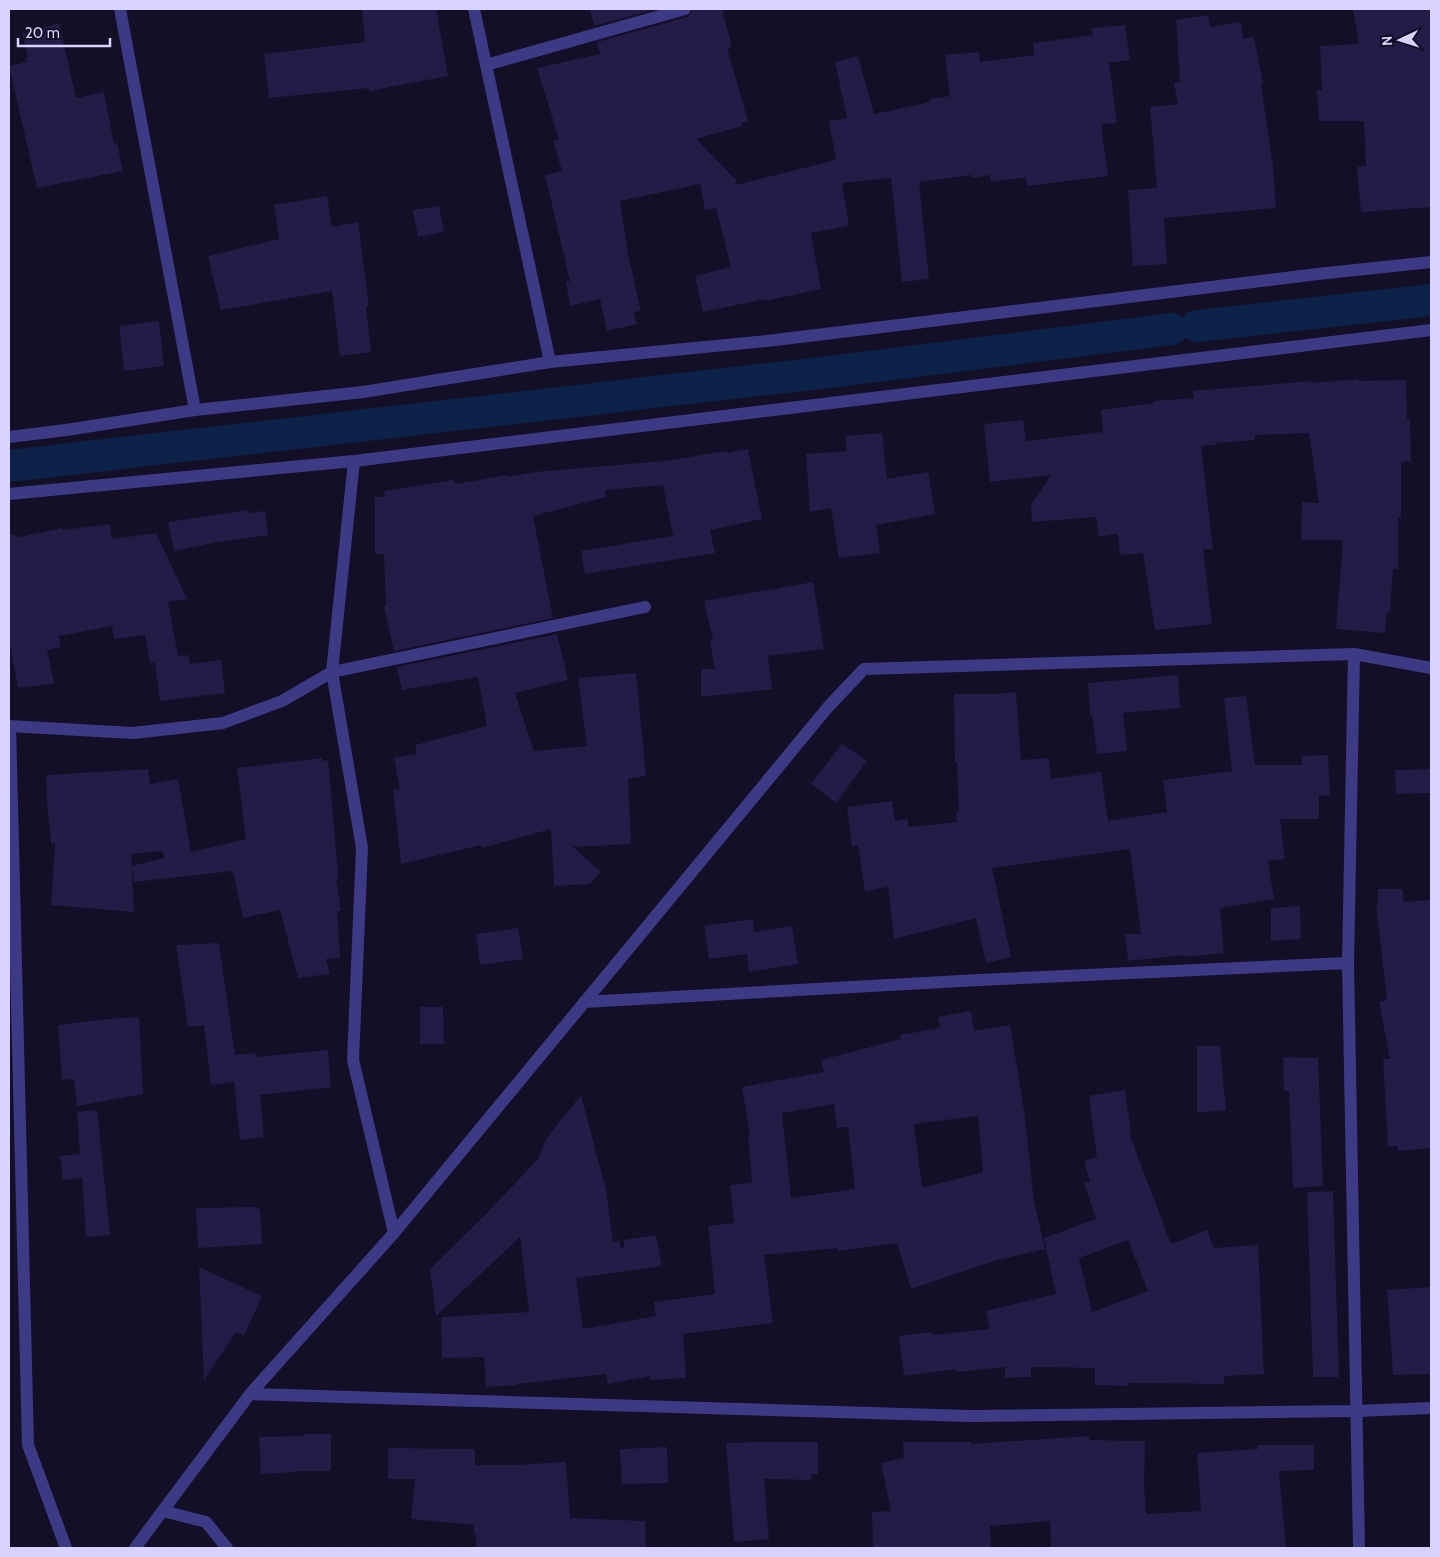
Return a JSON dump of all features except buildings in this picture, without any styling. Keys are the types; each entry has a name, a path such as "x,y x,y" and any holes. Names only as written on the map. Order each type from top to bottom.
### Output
{"street":[{"path":"120,9 195,410"},
{"path":"474,9 550,362"},
{"path":"486,65 685,9"},
{"path":"9,437 195,410 364,392 550,362 767,341 1431,262"},
{"path":"9,494 354,461 1431,330"},
{"path":"354,461 332,672 362,848 353,1060 394,1233"},
{"path":"66,1548 28,1445 10,726 133,733 223,724 282,701 332,672 645,608"},
{"path":"136,1548 250,1394 394,1233 828,707 864,668 1354,654 1431,668"},
{"path":"1354,654 1348,962 1359,1548"},
{"path":"584,1002 969,980 1348,962"},
{"path":"250,1394 970,1416 1356,1411 1431,1408"},
{"path":"163,1511 206,1522 227,1548"}],"waterway":[{"path":"1197,326 1431,300"},
{"path":"9,466 829,372 1172,329"}]}
